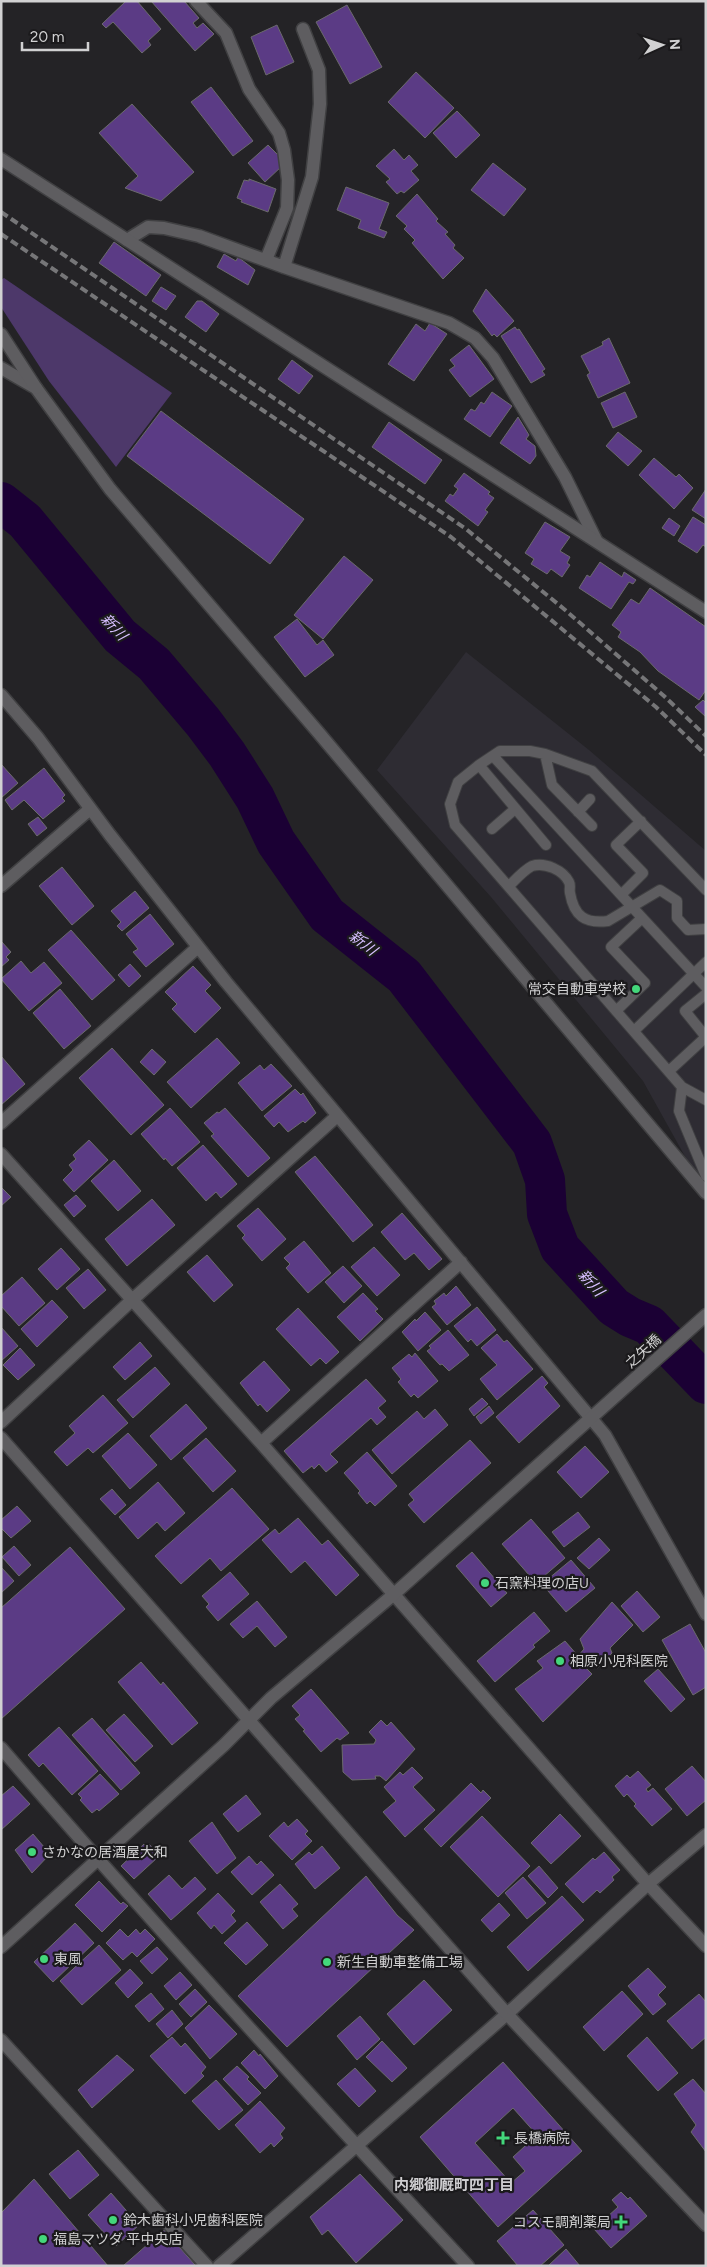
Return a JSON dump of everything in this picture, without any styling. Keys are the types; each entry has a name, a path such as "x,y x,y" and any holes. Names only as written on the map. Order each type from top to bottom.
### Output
{"street":[{"path":"196,1 226,33 249,89 279,133 284,150 288,180 287,208 266,260"},
{"path":"284,267 312,177 320,104 318,70 303,29"},
{"path":"1,159 706,612"},
{"path":"127,240 148,227 164,228 199,236 449,323 475,338 511,386 565,477 596,540"},
{"path":"1,334 36,388 110,489 318,732 706,1193"},
{"path":"1,368 36,388"},
{"path":"1,695 38,738 90,809 198,947 336,1117 461,1262 590,1420 605,1435 706,1614"},
{"path":"1,886 90,809"},
{"path":"1,1123 198,947"},
{"path":"1,1422 132,1300 336,1117"},
{"path":"1,1154 260,1443 648,1884 706,1946"},
{"path":"260,1443 461,1262"},
{"name":"之矢橋","path":"1,1946 98,1860 271,1698 393,1595 706,1315"},
{"path":"1,1438 507,2014 706,2225"},
{"path":"1,1748 98,1860 468,2266"},
{"path":"219,2266 507,2014 648,1884 706,1835"},
{"path":"1,2040 207,2266"}],"lane":[{"path":"706,890 592,771 545,754 530,751 500,751 458,782 450,804 456,825 682,1087 706,1100"},
{"path":"545,754 552,785 592,826"},
{"path":"493,756 706,987"},
{"path":"479,765 546,845"},
{"path":"578,812 590,799"},
{"path":"492,829 515,809"},
{"path":"621,895 643,873 616,845 641,821"},
{"path":"508,886 533,866 542,866 562,872 570,884 570,893 577,912 589,922 608,921 660,890 677,901 678,918 688,930 706,929"},
{"path":"616,1011 645,984 611,947 642,918"},
{"path":"634,1031 706,962"},
{"path":"669,1071 706,1037 685,1011 706,994"},
{"path":"682,1087 679,1111 706,1176"}],"shaded area":[{"path":"4,278 172,393 116,467 49,381 1,307 1,280"},
{"name":"常交自動車学校","path":"466,652 589,750 706,851 706,1187 697,1178 643,1081 491,897 377,770"}],"building":[{"path":"126,1 137,1 161,29 148,41 151,45 142,53 113,22 106,28 102,24"},
{"path":"151,1 184,1 199,18 193,23 197,28 203,23 214,34 195,51"},
{"path":"347,5 382,67 350,84 316,22"},
{"path":"277,25 294,62 266,75 251,37"},
{"path":"416,72 454,108 425,138 388,102"},
{"path":"211,87 253,141 233,156 191,102"},
{"path":"132,104 194,172 161,201 125,188 138,176 99,133"},
{"path":"457,111 480,135 456,158 433,133"},
{"path":"268,145 284,161 283,165 265,182 248,163"},
{"path":"394,149 404,160 409,155 418,165 411,171 419,180 404,193 401,191 397,194 386,182 390,179 376,166"},
{"path":"493,163 526,189 504,216 471,190"},
{"path":"249,179 276,189 268,212 241,202 242,200 237,198 244,180 249,181"},
{"path":"346,187 389,203 379,229 387,232 384,238 358,228 361,220 337,210"},
{"path":"417,194 438,219 436,221 448,232 445,234 455,245 453,248 464,258 443,279 412,243 415,240 404,229 407,226 396,216"},
{"path":"114,242 161,275 146,296 99,263"},
{"path":"224,254 236,261 238,257 255,270 248,285 217,267"},
{"path":"161,287 176,296 166,310 152,301"},
{"path":"486,289 514,321 497,337 494,334 492,336 473,311"},
{"path":"197,301 202,301 219,314 206,332 185,317"},
{"path":"430,323 447,334 414,381 388,364 416,324 425,331"},
{"path":"515,327 517,330 519,329 545,369 542,371 545,375 531,383 501,336"},
{"path":"609,338 630,383 598,398 587,375 590,373 581,356 603,345 602,342"},
{"path":"469,345 494,379 470,397 449,370 455,366 450,360"},
{"path":"292,360 313,376 299,394 278,379"},
{"path":"492,392 512,406 490,437 464,419 471,409 475,411 481,402 484,404"},
{"path":"625,392 637,417 613,428 601,403"},
{"path":"161,411 304,519 270,564 127,456"},
{"path":"518,417 529,435 526,439 535,446 536,456 530,464 500,443"},
{"path":"389,422 442,460 425,484 372,447"},
{"path":"618,432 642,451 628,466 606,446"},
{"path":"654,458 676,477 679,474 693,488 674,509 639,475"},
{"path":"464,473 490,492 488,494 494,498 485,510 488,512 478,526 445,501 450,494 453,496 458,489 454,486"},
{"path":"706,489 706,519 692,510"},
{"path":"693,517 706,525 706,547 703,545 697,553 678,541"},
{"path":"669,518 680,526 674,536 662,528"},
{"path":"545,522 570,537 560,551 570,557 567,563 570,565 562,577 551,569 547,574 531,564 534,559 525,553"},
{"path":"344,556 373,580 323,639 294,615"},
{"path":"600,562 622,577 624,572 636,580 633,584 629,582 611,609 579,588 587,575 590,577"},
{"path":"650,588 706,627 706,690 699,700 658,671 640,652 618,637 621,632 612,625 631,599 639,604"},
{"path":"297,619 317,645 323,640 334,655 305,677 274,637"},
{"path":"703,700 706,703 706,717 695,707"},
{"path":"1,764 18,783 1,798"},
{"path":"44,768 65,795 62,798 65,801 43,819 24,800 12,810 5,800"},
{"path":"38,817 47,828 37,836 28,824"},
{"path":"62,867 94,906 72,925 39,886"},
{"path":"135,891 149,908 122,931 117,926 121,922 111,911"},
{"path":"150,914 174,944 146,967 133,952 138,949 126,934"},
{"path":"71,930 115,980 92,1000 48,950"},
{"path":"1,941 11,952 6,957 9,960 1,967"},
{"path":"21,961 31,973 44,962 62,983 29,1011 1,979"},
{"path":"130,964 141,976 129,987 118,975"},
{"path":"193,966 211,985 205,991 221,1008 195,1033 172,1009 177,1004 165,992"},
{"path":"60,989 91,1026 64,1049 33,1013"},
{"path":"217,1038 240,1063 191,1108 167,1082"},
{"path":"112,1048 164,1105 131,1135 79,1078"},
{"path":"152,1049 166,1062 154,1075 140,1062"},
{"path":"1,1056 25,1084 1,1105"},
{"path":"271,1064 292,1086 262,1111 238,1083 260,1065 264,1070"},
{"path":"295,1089 301,1095 303,1093 316,1113 305,1123 303,1121 288,1132 279,1122 274,1127 264,1116"},
{"path":"170,1108 200,1142 172,1166 165,1158 164,1160 141,1134"},
{"path":"225,1108 270,1158 248,1177 211,1136 214,1134 204,1123"},
{"path":"89,1140 108,1160 74,1192 63,1180 73,1170 69,1165 76,1159 73,1155"},
{"path":"203,1145 237,1184 221,1198 216,1192 206,1201 177,1168"},
{"path":"315,1156 373,1225 353,1242 295,1172"},
{"path":"114,1160 141,1191 118,1211 91,1181"},
{"path":"1,1187 11,1197 1,1206"},
{"path":"76,1195 86,1206 74,1217 64,1205"},
{"path":"152,1199 175,1225 127,1266 105,1239"},
{"path":"258,1208 286,1239 262,1261 242,1238 245,1235 237,1226"},
{"path":"402,1213 442,1259 429,1270 414,1253 405,1260 381,1232"},
{"path":"304,1241 331,1273 308,1293 286,1268 290,1264 284,1258"},
{"path":"374,1247 400,1275 377,1296 351,1267"},
{"path":"61,1248 80,1269 57,1290 38,1269"},
{"path":"207,1255 233,1285 214,1302 187,1272"},
{"path":"343,1266 362,1286 344,1303 325,1282"},
{"path":"88,1269 106,1290 84,1309 66,1288"},
{"path":"22,1277 45,1303 19,1326 1,1306 1,1296"},
{"path":"456,1286 471,1305 447,1325 432,1307 436,1304 434,1301 444,1293 446,1296"},
{"path":"363,1293 378,1309 375,1311 383,1319 360,1341 337,1317"},
{"path":"52,1300 68,1317 37,1347 21,1329"},
{"path":"477,1307 496,1330 477,1346 471,1339 468,1342 454,1326"},
{"path":"298,1308 339,1352 326,1364 320,1358 311,1366 276,1329"},
{"path":"425,1312 441,1330 418,1351 402,1332"},
{"path":"1,1327 18,1346 1,1361"},
{"path":"448,1330 469,1355 449,1371 442,1364 440,1365 427,1351 431,1348 429,1346"},
{"path":"497,1334 504,1342 507,1340 533,1369 497,1400 480,1379 497,1365 481,1348"},
{"path":"140,1342 152,1356 125,1380 113,1367"},
{"path":"20,1348 35,1365 18,1380 3,1365"},
{"path":"415,1353 438,1381 418,1398 414,1394 411,1397 398,1382 401,1379 392,1368 409,1354 412,1357"},
{"path":"264,1361 290,1390 267,1412 260,1404 258,1406 240,1383"},
{"path":"155,1367 170,1384 133,1418 117,1400"},
{"path":"542,1376 548,1383 544,1387 560,1406 519,1443 496,1417"},
{"path":"366,1379 386,1401 378,1408 386,1417 377,1425 371,1418 330,1454 338,1462 326,1472 319,1464 314,1469 312,1466 303,1473 284,1451"},
{"path":"103,1395 128,1423 93,1453 88,1448 67,1466 54,1452 75,1433 69,1426"},
{"path":"482,1398 488,1404 474,1416 469,1409"},
{"path":"186,1404 207,1428 171,1460 150,1436"},
{"path":"489,1406 494,1413 481,1424 476,1417"},
{"path":"435,1409 448,1425 392,1474 372,1450 417,1411 424,1419"},
{"path":"128,1433 157,1465 130,1489 102,1456"},
{"path":"206,1438 236,1471 213,1492 183,1458"},
{"path":"470,1440 491,1463 424,1523 408,1505 414,1500 409,1494"},
{"path":"585,1446 609,1472 581,1498 557,1472"},
{"path":"367,1452 397,1486 375,1506 370,1501 367,1504 358,1493 360,1491 344,1473"},
{"path":"158,1482 185,1513 165,1531 157,1522 138,1539 119,1517"},
{"path":"232,1488 269,1529 221,1571 210,1558 181,1584 155,1556"},
{"path":"112,1489 126,1505 115,1515 100,1499"},
{"path":"17,1506 31,1521 11,1538 1,1528 1,1520"},
{"path":"578,1512 590,1527 564,1547 552,1532"},
{"path":"298,1518 322,1545 328,1540 359,1575 336,1596 305,1561 291,1573 262,1540 275,1529 279,1534"},
{"path":"531,1519 565,1558 536,1583 502,1544"},
{"path":"599,1538 610,1550 589,1569 577,1558"},
{"path":"14,1546 31,1565 19,1576 2,1557"},
{"path":"70,1547 125,1609 1,1719 1,1608"},
{"name":"石窯料理の店U","path":"472,1552 507,1593 491,1607 456,1566"},
{"path":"571,1560 595,1588 566,1612 542,1584"},
{"path":"1,1567 14,1581 1,1593"},
{"path":"230,1572 249,1594 218,1621 206,1607 209,1604 202,1596"},
{"path":"637,1591 660,1617 643,1632 621,1606"},
{"path":"257,1601 287,1637 275,1647 257,1626 243,1638 230,1624"},
{"name":"相原小児科医院","path":"612,1602 633,1625 610,1648 612,1653 598,1668 585,1661 580,1662 592,1674 543,1722 515,1689 543,1668 537,1661 565,1641 578,1656 584,1649 580,1639"},
{"path":"534,1612 550,1631 533,1645 535,1647 495,1682 477,1661"},
{"path":"690,1624 706,1653 706,1687 693,1695 662,1640"},
{"path":"141,1662 161,1685 163,1682 198,1723 172,1745 118,1682"},
{"path":"658,1669 685,1699 671,1712 644,1681"},
{"path":"311,1689 349,1733 340,1740 337,1738 321,1752 295,1719 300,1715 292,1706"},
{"path":"124,1714 153,1746 135,1762 106,1730"},
{"path":"92,1718 140,1773 121,1790 72,1735"},
{"path":"381,1720 387,1726 391,1722 415,1749 386,1781 380,1776 375,1776 376,1779 352,1780 343,1772 342,1745 374,1744 376,1740 369,1732"},
{"path":"59,1727 98,1771 72,1795 43,1763 39,1767 28,1755"},
{"path":"692,1766 706,1782 706,1800 687,1816 665,1789"},
{"path":"412,1767 423,1778 413,1787 435,1810 405,1837 383,1812 396,1801 384,1787 400,1772 403,1775"},
{"path":"638,1771 651,1785 646,1789 648,1792 653,1788 672,1809 652,1826 634,1806 636,1804 627,1794 624,1797 615,1786 627,1775 630,1778"},
{"path":"100,1774 119,1794 99,1811 97,1809 92,1813 80,1800 82,1798 78,1794"},
{"path":"471,1783 481,1793 483,1790 491,1798 441,1847 424,1829"},
{"path":"13,1786 30,1804 1,1830 1,1796"},
{"path":"246,1795 261,1814 238,1832 223,1814"},
{"path":"560,1814 581,1836 551,1864 531,1843"},
{"path":"482,1816 530,1866 498,1897 450,1847"},
{"path":"297,1819 308,1831 305,1834 312,1841 292,1860 269,1836 284,1822 288,1827"},
{"path":"212,1822 236,1858 217,1874 189,1841"},
{"name":"さかなの居酒屋大和","path":"33,1834 50,1854 32,1873 15,1850"},
{"path":"144,1844 147,1847 149,1844 156,1852 154,1855 157,1858 134,1879 121,1866"},
{"path":"322,1846 340,1868 315,1889 295,1864 309,1852 312,1855"},
{"path":"604,1852 620,1870 612,1877 614,1880 600,1893 597,1890 583,1903 565,1884 593,1858 595,1860"},
{"path":"249,1856 257,1865 261,1861 274,1875 252,1895 231,1872"},
{"path":"539,1866 558,1888 548,1898 528,1876"},
{"path":"169,1875 182,1889 195,1877 206,1889 171,1920 148,1894"},
{"name":"新生自動車整備工場","path":"366,1876 397,1915 414,1930 287,2047 238,1996"},
{"path":"523,1877 546,1903 527,1919 505,1893"},
{"path":"99,1881 121,1904 123,1902 128,1906 102,1932 75,1905"},
{"path":"280,1884 298,1904 292,1909 298,1916 283,1929 260,1902"},
{"path":"218,1893 235,1911 231,1915 236,1921 222,1934 214,1925 211,1929 197,1913"},
{"path":"562,1896 584,1920 528,1971 507,1947"},
{"path":"499,1903 510,1915 492,1932 481,1920"},
{"path":"247,1922 268,1945 246,1965 224,1943"},
{"path":"75,1923 94,1943 53,1982 34,1962"},
{"path":"120,1929 128,1937 136,1929 140,1934 145,1929 155,1939 137,1957 132,1952 123,1960 106,1943"},
{"path":"99,1945 121,1970 82,2005 60,1981"},
{"path":"157,1947 168,1959 152,1974 140,1961"},
{"path":"648,1968 666,1987 658,1995 666,2004 653,2015 628,1986"},
{"path":"130,1969 143,1983 128,1998 115,1983"},
{"path":"180,1972 192,1985 176,2000 164,1986"},
{"path":"424,1980 452,2010 414,2045 387,2014"},
{"path":"195,1989 207,2002 191,2017 179,2004"},
{"path":"622,1991 643,2014 604,2051 583,2027"},
{"path":"151,1993 164,2009 149,2022 135,2006"},
{"path":"699,1994 706,2002 706,2037 692,2049 667,2021"},
{"path":"209,2005 237,2034 210,2059 185,2028"},
{"path":"172,2010 183,2024 168,2038 156,2024"},
{"path":"360,2016 380,2039 357,2060 337,2036"},
{"path":"172,2037 181,2047 185,2043 206,2067 201,2073 204,2076 185,2094 150,2056"},
{"path":"647,2037 678,2073 658,2091 627,2056"},
{"path":"382,2041 407,2068 392,2082 366,2057"},
{"path":"254,2050 259,2056 260,2054 278,2076 265,2089 241,2063"},
{"path":"117,2055 134,2070 92,2108 78,2090"},
{"path":"503,2062 582,2151 498,2227 420,2137","holes":["513,2108 537,2135 513,2157 525,2171 511,2183 475,2143"]},
{"path":"237,2066 249,2077 247,2079 261,2093 248,2105 223,2079"},
{"path":"355,2068 376,2091 359,2107 337,2084"},
{"path":"693,2079 706,2094 706,2152 691,2132 696,2125 674,2094"},
{"path":"216,2080 243,2110 219,2130 192,2101"},
{"path":"260,2101 285,2128 280,2134 283,2138 274,2147 271,2143 260,2153 235,2125"},
{"path":"78,2150 99,2175 70,2199 49,2174"},
{"path":"360,2174 403,2220 356,2263 328,2230 322,2235 310,2217"},
{"name":"福島マツダ 平中央店","path":"34,2179 108,2266 1,2266 1,2213"},
{"name":"コスモ調剤薬局","path":"621,2192 628,2199 630,2197 647,2216 611,2248 594,2229 618,2207 612,2200"},
{"name":"鈴木歯科小児歯科医院","path":"111,2193 139,2225 116,2246 88,2215"},
{"path":"533,2210 564,2245 540,2266 518,2266 497,2241"},
{"path":"164,2230 196,2266 123,2266"},
{"path":"566,2249 580,2266 548,2266"}],"waterway":[{"name":"新川","path":"1,502 25,521 120,636 154,664 203,722 227,754 255,798 276,842 327,915 404,976 532,1143 545,1180 547,1214 560,1248 614,1307 630,1317 649,1325 706,1384"}],"railway":[{"path":"1,212 466,529 564,609 664,696 706,736"},
{"path":"1,234 451,537 656,707 706,755"}],"place":[{"name":"常交自動車学校","path":"636,989"},
{"name":"石窯料理の店U","path":"485,1583"},
{"name":"相原小児科医院","path":"560,1661"},
{"name":"さかなの居酒屋大和","path":"32,1852"},
{"name":"東風","path":"44,1959"},
{"name":"新生自動車整備工場","path":"327,1962"},
{"name":"長橋病院","path":"503,2138"},
{"name":"鈴木歯科小児歯科医院","path":"113,2220"},
{"name":"コスモ調剤薬局","path":"621,2222"},
{"name":"福島マツダ 平中央店","path":"43,2239"}],"district":[{"name":"内郷御厩町四丁目","path":"454,2185"}]}
